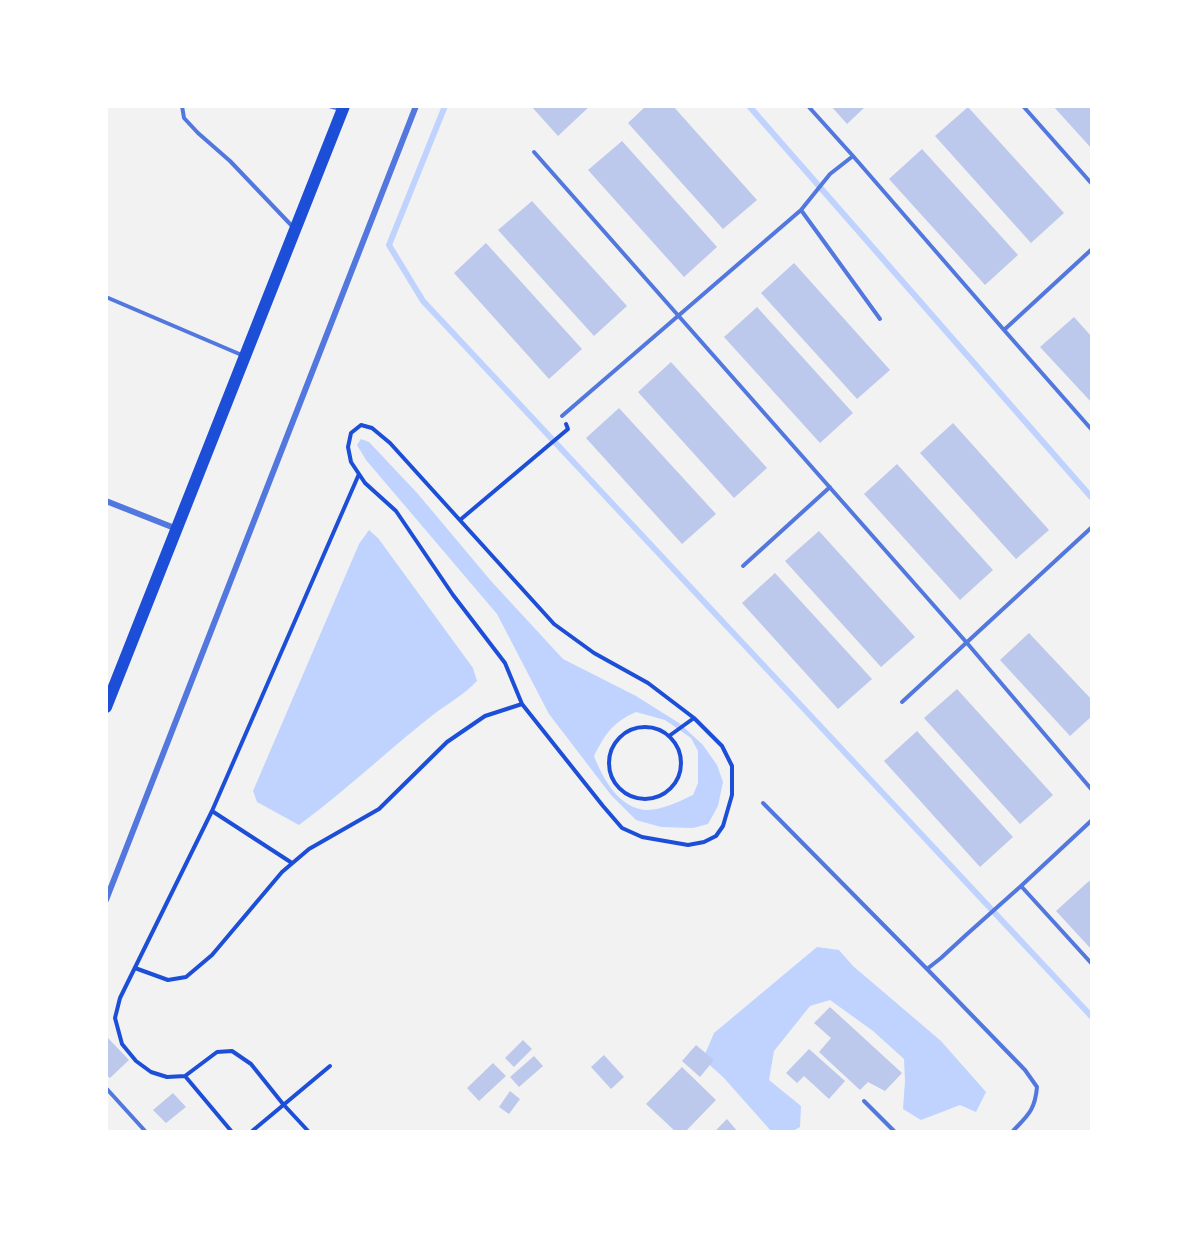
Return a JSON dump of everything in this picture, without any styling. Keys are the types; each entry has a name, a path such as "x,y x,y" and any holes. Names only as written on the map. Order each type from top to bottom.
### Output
{"main road":[{"path":"106,708 112,678 177,529 343,108"}],"street":[{"path":"106,900 416,106"},
{"path":"106,501 177,529"}],"lane":[{"path":"182,106 184,118 230,161 295,229"},
{"path":"329,106 343,108"},
{"path":"808,106 1092,430"},
{"path":"1023,106 1092,184"},
{"path":"534,152 967,643 1092,790"},
{"path":"562,416 801,210 830,174 854,156"},
{"path":"801,210 880,318"},
{"path":"1004,330 1092,249"},
{"path":"106,297 245,357"},
{"path":"743,567 830,487"},
{"path":"902,702 1092,527"},
{"path":"763,803 1025,1070 1037,1087 1036,1102 1026,1117 1012,1131"},
{"path":"927,969 1092,820"},
{"path":"1021,886 1092,964"},
{"path":"106,1088 146,1131"},
{"path":"864,1101 895,1131"}],"path":[{"path":"361,425 372,428 390,442 554,624 594,653 648,683 694,718 722,746 732,766 732,795 723,826 716,836 704,842 688,845 642,837 622,828 522,704 505,663 453,595 396,511 365,483 359,474 351,462 348,447 351,433 361,425"},
{"path":"460,520 563,433"},
{"path":"309,1131 251,1064 232,1052 217,1052 185,1076 167,1077 151,1072 136,1061 122,1044 115,1018 120,998 212,811 359,474"},
{"path":"135,968 168,980 186,977 212,955 282,872 309,849 379,809 456,735 485,716 522,704"},
{"path":"669,736 694,718"},
{"path":"648,727 669,736 677,746 681,757 681,770 677,781 669,791 647,800 624,793 615,785 608,761 610,750 616,740 626,732 648,727"},
{"path":"212,811 292,863"},
{"path":"250,1131 330,1066"},
{"path":"185,1076 232,1131"}],"water":[{"path":"361,439 369,442 418,494 491,581 563,659 636,696 679,723 703,745 717,765 723,782 718,806 708,824 693,828 661,827 636,820 611,795 549,714 497,614 366,460 357,445","holes":["636,712 665,720 691,738 698,751 698,783 693,795 677,802 653,810 638,809 629,805 614,792 594,756 610,730 628,716"]},
{"path":"369,530 378,538 473,668 477,681 299,825 257,802 253,791 359,544"},
{"path":"817,947 839,950 853,966 941,1041 986,1092 976,1112 960,1105 921,1120 903,1109 904,1059 873,1031 830,1000 810,1006 774,1051 769,1080 801,1106 800,1127 793,1131 771,1131 724,1078 703,1059 714,1033"}],"building":[{"path":"531,106 590,106 558,136"},
{"path":"646,106 673,106 757,200 723,229 628,123"},
{"path":"831,106 866,106 847,124"},
{"path":"1053,106 1092,106 1092,149"},
{"path":"968,107 1064,213 1031,243 935,136"},
{"path":"622,141 717,247 684,277 588,170"},
{"path":"922,149 1018,255 985,285 889,179"},
{"path":"532,201 627,306 594,336 498,230"},
{"path":"486,243 582,349 549,379 454,273"},
{"path":"794,263 890,370 857,399 761,293"},
{"path":"757,307 853,413 820,443 724,337"},
{"path":"1074,317 1092,337 1092,403 1040,347"},
{"path":"671,362 767,468 734,498 638,392"},
{"path":"619,408 716,514 682,544 586,438"},
{"path":"953,423 1049,530 1016,559 920,453"},
{"path":"897,464 993,570 960,600 864,494"},
{"path":"819,531 915,637 881,667 785,561"},
{"path":"775,573 872,679 838,709 742,603"},
{"path":"1029,633 1092,700 1092,716 1070,736 1000,660"},
{"path":"957,689 1053,795 1020,824 924,718"},
{"path":"917,731 1013,837 980,867 884,761"},
{"path":"1089,881 1092,884 1092,950 1056,911"},
{"path":"830,1007 902,1073 885,1091 868,1082 860,1090 819,1052 831,1038 814,1023"},
{"path":"106,1036 129,1060 110,1078 106,1075"},
{"path":"523,1040 532,1049 514,1067 505,1058"},
{"path":"696,1045 714,1060 700,1077 682,1061"},
{"path":"809,1049 845,1081 829,1099 804,1076 797,1083 786,1073"},
{"path":"604,1055 624,1077 611,1089 591,1067"},
{"path":"534,1056 543,1066 519,1087 510,1077"},
{"path":"493,1063 506,1076 479,1101 467,1088"},
{"path":"682,1067 716,1100 685,1132 676,1132 646,1104"},
{"path":"510,1091 520,1099 509,1114 499,1107"},
{"path":"173,1093 186,1107 166,1123 153,1110"},
{"path":"727,1119 738,1132 714,1132"}],"waterway":[{"path":"445,106 389,245 423,301 1092,1017"},
{"path":"749,106 1092,498"}]}
